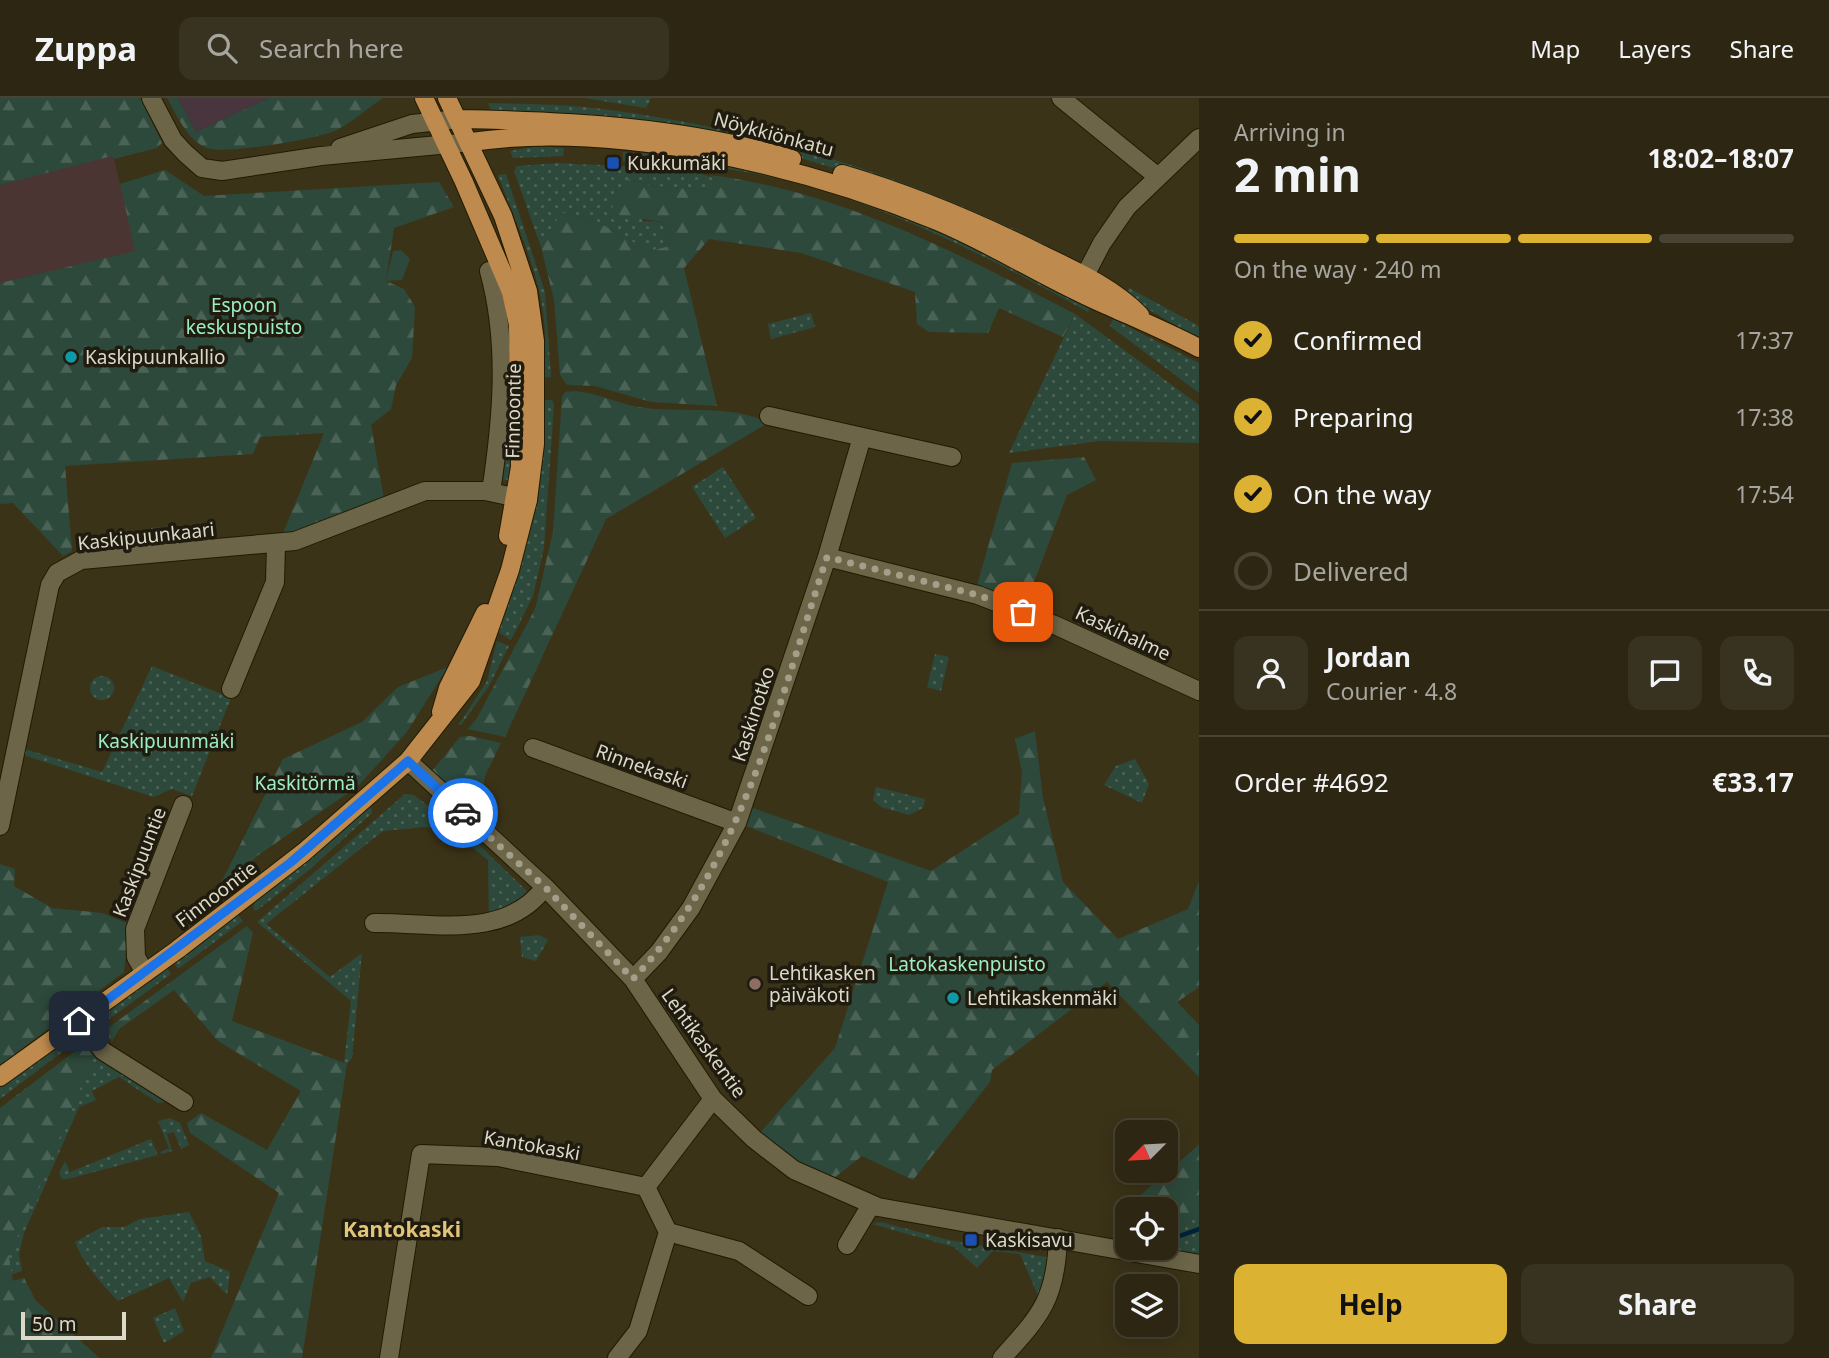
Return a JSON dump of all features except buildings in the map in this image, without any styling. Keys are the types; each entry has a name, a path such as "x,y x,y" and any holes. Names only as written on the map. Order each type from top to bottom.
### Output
{"main road":[{"name":"Finnoontie","path":"424,98 510,292 518,325 522,499"},
{"name":"Finnoontie","path":"0,1077 145,973 295,859 408,761 471,681 510,570 522,499 534,465 536,390 533,313 503,216 471,142 447,98"},
{"name":"Nöykkiönkatu","path":"459,119 613,127 701,137 780,155 867,181 982,225 1081,283"},
{"name":"Nöykkiönkatu","path":"471,142 528,138 609,141 700,152 782,168 861,192 1081,283 1122,297 1146,320 1199,348"}],"street":[{"name":"Nöykkiönkatu","path":"150,98 173,140 185,153 202,168 222,171 321,156 471,142"},
{"path":"1061,98 1157,177"},
{"name":"Nöykkiönkatu","path":"321,156 373,135 412,124 459,119"},
{"path":"1081,283 1113,224 1157,177 1199,138"},
{"path":"489,271 497,302 502,382 491,492"},
{"path":"769,416 952,457"},
{"name":"Kaskinotko","path":"633,979 659,951 691,908 737,823 827,557 862,438"},
{"name":"Kaskipuunkaari","path":"0,826 38,635 50,585 57,573 73,564 94,559 276,545 315,535 425,491 491,492 522,499"},
{"path":"231,689 275,582 276,545"},
{"name":"Kaskihalme","path":"827,557 978,595 1057,626 1199,691"},
{"name":"Rinnekaski","path":"533,748 737,823"},
{"name":"Lehtikaskentie","path":"408,761 545,887 633,979 713,1099 754,1139 794,1170 871,1205 1199,1264"},
{"name":"Kaskipuuntie","path":"145,973 136,957 135,929 183,805"},
{"path":"374,923 487,925 526,908 545,887"},
{"path":"79,1021 103,1051 184,1102"},
{"path":"617,1358 638,1331 668,1232 646,1187 713,1099"},
{"name":"Kantokaski","path":"389,1358 421,1154 498,1157 646,1187"},
{"path":"847,1245 871,1205"},
{"path":"668,1232 739,1251 808,1296"},
{"path":"1002,1358 1044,1308 1056,1276 1058,1238"}],"shaded area":[{"path":"178,98 269,98 196,132"},
{"path":"113,155 136,251 0,283 0,185"}],"green space":[{"path":"0,98 140,98 162,143 157,148 114,159 112,156 0,185"},
{"path":"167,98 178,98 196,132 269,98 383,98 334,131 290,142 217,150 207,148 194,139"},
{"path":"585,98 651,98 646,108"},
{"path":"488,103 594,108 716,128 777,143 838,161 956,203 1068,256 1063,261 874,180 787,154 492,115"},
{"path":"538,146 564,148 563,156 513,158 510,151"},
{"path":"623,152 697,159 735,166 848,194 918,220 984,250 1091,305 1088,312 961,246 917,226 827,192 734,170 623,161"},
{"path":"559,163 687,171 717,180 708,190 652,186 628,179 643,221 663,222 670,246 649,251 594,220 561,213 541,247 514,171 517,166"},
{"name":"Espoon keskuspuisto","path":"165,170 204,196 439,182 454,207 394,228 386,281 404,289 415,307 412,358 396,385 391,409 371,425 384,499 312,529 282,536 324,433 260,437 253,454 65,466 72,551 63,556 13,503 0,504 0,283 135,251 120,184"},
{"path":"506,174 545,292 551,377 540,378 545,352 541,300 535,274 498,175"},
{"path":"709,175 758,183 852,210 943,248 1075,314 1063,337 999,308 988,333 929,332 917,324 915,292 801,253 709,239 684,268 717,406 651,402 595,386 567,385 560,375 554,300 541,247 561,213 594,220 649,251 670,246 663,222 612,214 613,198 628,179 652,186 708,190 717,180"},
{"path":"401,250 410,259 402,280 386,281 393,251"},
{"path":"1129,288 1199,326 1199,339 1124,295"},
{"path":"811,313 815,327 771,339 768,324"},
{"path":"1075,314 1199,405 1199,443 1100,441 1009,453"},
{"path":"1113,319 1199,363 1199,393 1110,326"},
{"path":"575,391 638,407 738,413 768,423 606,519 505,737 468,729 477,718 535,609 553,532 562,397 565,392"},
{"path":"516,393 516,436 510,479 503,481 504,471 498,465 508,394"},
{"path":"541,400 552,400 554,405 544,548 533,596 511,640 495,630"},
{"path":"1084,457 1096,480 1067,495 1034,582 1040,586 1033,607 1023,612 976,589 1012,463"},
{"path":"723,467 756,518 725,538 692,487"},
{"path":"186,525 187,538 152,541 151,528"},
{"path":"497,641 509,646 489,686 461,725 459,724 487,681"},
{"path":"935,654 949,657 941,691 927,687"},
{"name":"Kaskipuunmäki","path":"152,666 231,698 192,796 172,789 154,797 20,754 21,748 102,772"},
{"name":"Kaskitörmä","path":"448,667 406,733 358,786 257,856 232,883 214,897 283,759 362,722 398,687"},
{"path":"102,676 111,679 114,688 111,697 102,700 93,697 90,688 93,679"},
{"name":"Latokaskenpuisto","path":"1035,731 1043,798 1063,882 1118,939 1188,909 1199,881 1199,987 1177,1002 1199,1025 1199,1077 1107,982 992,1070 990,1082 913,1180 862,1156 830,1181 799,1164 758,1135 835,1048 888,882 746,826 753,808 931,871 1019,814 1022,772 1015,739"},
{"path":"470,736 501,743 485,776 478,814 432,771 460,737"},
{"path":"1135,759 1149,784 1142,803 1104,785 1116,766"},
{"path":"876,787 925,799 923,808 909,815 881,807 873,800"},
{"path":"405,794 414,795 478,844 530,894 489,919 488,860 449,829 424,827 383,831 266,924 330,977 362,953 352,1058 347,1064 344,1063 351,1001 257,922"},
{"path":"371,807 372,813 308,871 256,911 253,908 256,899"},
{"path":"0,864 15,869 14,886 52,908 102,913 129,924 124,972 0,1065"},
{"path":"237,914 243,921 178,969 174,963"},
{"path":"247,926 253,933 232,1021 347,1064 302,1358 211,1358 279,1193 190,1133 187,1123 201,1113 267,1150 301,1091 218,1041 174,990 119,1029 112,1042 104,1031"},
{"path":"539,935 548,940 536,961 522,957 520,937"},
{"path":"167,968 171,974 97,1028 98,1017"},
{"path":"67,1037 78,1040 0,1099 0,1086"},
{"path":"86,1043 164,1098 164,1102 158,1103 119,1077 92,1091 96,1100 79,1107 24,1233 19,1254 22,1271 10,1275 13,1281 24,1278 35,1300 99,1358 0,1358 0,1108"},
{"path":"86,1043 96,1052 9,1257 13,1281 24,1278 35,1300 99,1358 0,1358 0,1109"},
{"path":"170,1118 180,1123 189,1145 181,1149 174,1132 167,1134 172,1151 162,1154 160,1152 169,1148 158,1121"},
{"path":"151,1139 158,1155 68,1179 62,1179 59,1173 65,1161 70,1172"},
{"path":"1199,1145 1199,1259 1178,1255 1178,1197 1138,1197 1155,1183 1178,1183 1178,1163"},
{"path":"1199,1145 1199,1214 1178,1227 1178,1197 1138,1197 1155,1183 1178,1183 1178,1163"},
{"path":"189,1212 201,1236 205,1261 230,1272 227,1295 210,1277 191,1283 183,1302 169,1278 118,1301 88,1266 75,1242 102,1227 124,1227 140,1219"},
{"path":"881,1222 949,1240 1051,1258 1041,1301 1036,1299 1037,1293 1020,1254 993,1251 977,1268 954,1247 872,1224"},
{"path":"175,1308 184,1331 164,1343 153,1318"}],"waterway":[{"path":"1178,1236 1199,1229"}],"way so far":[{"path":"463,813 545,887 633,979 659,951 691,908 737,823 827,557 978,595 1023,612"}],"place":[{"name":"Kukkumäki","path":"613,163"},
{"name":"Kaskipuunkallio","path":"71,357"},
{"name":"Lehtikasken päiväkoti","path":"755,984"},
{"name":"Lehtikaskenmäki","path":"953,998"},
{"name":"Kaskisavu","path":"971,1240"}],"district":[{"name":"Kantokaski","path":"402,1229"}],"route":[{"path":"79,1021 290,863 408,761 463,813"}]}
